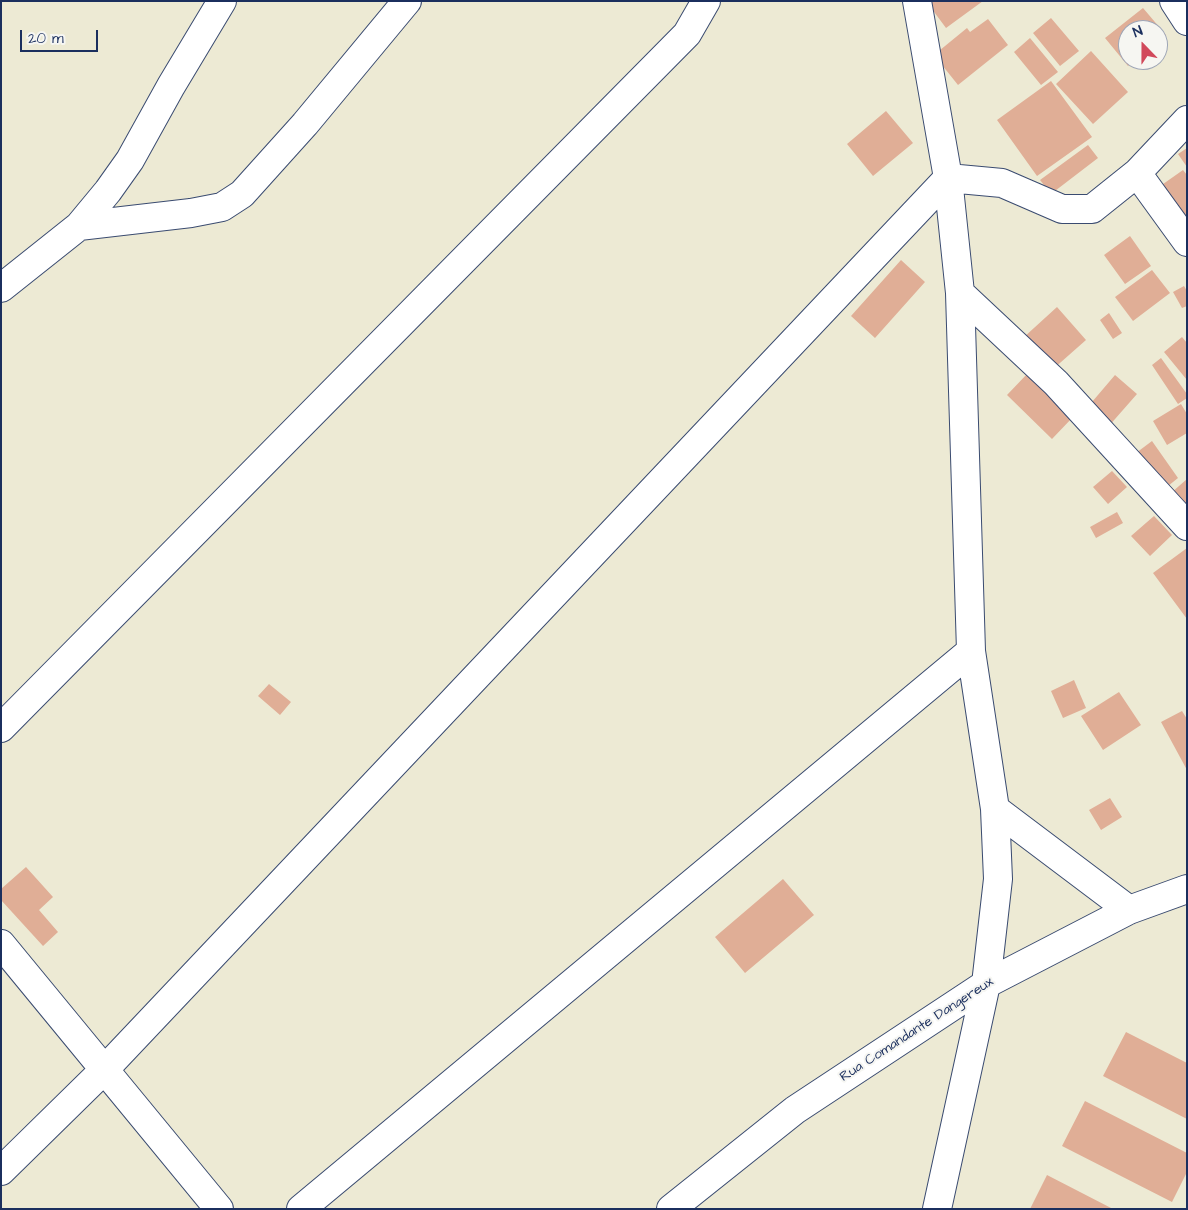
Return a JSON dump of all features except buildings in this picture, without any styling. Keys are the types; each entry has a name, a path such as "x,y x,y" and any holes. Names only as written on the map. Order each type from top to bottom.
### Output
{"street":[{"path":"1,288 79,226 130,160 171,86 222,1"},
{"path":"79,226 191,214 222,207 242,194 305,124 407,1"},
{"path":"1,728 687,34 706,1"},
{"path":"917,1 948,178 960,293 971,651 995,809 998,879 986,984 937,1209"},
{"path":"1174,1 1187,21"},
{"path":"948,178 1002,184 1062,209 1092,209 1137,173 1187,120"},
{"path":"1137,173 1187,242"},
{"path":"1,1170 106,1068 948,178"},
{"path":"960,293 1056,383 1187,526"},
{"path":"301,1209 971,651"},
{"path":"995,809 1129,910"},
{"name":"Rua Comandante Dangereux","path":"671,1209 795,1110 986,984 1129,910 1187,890"},
{"path":"1,944 106,1068 219,1209"}]}
